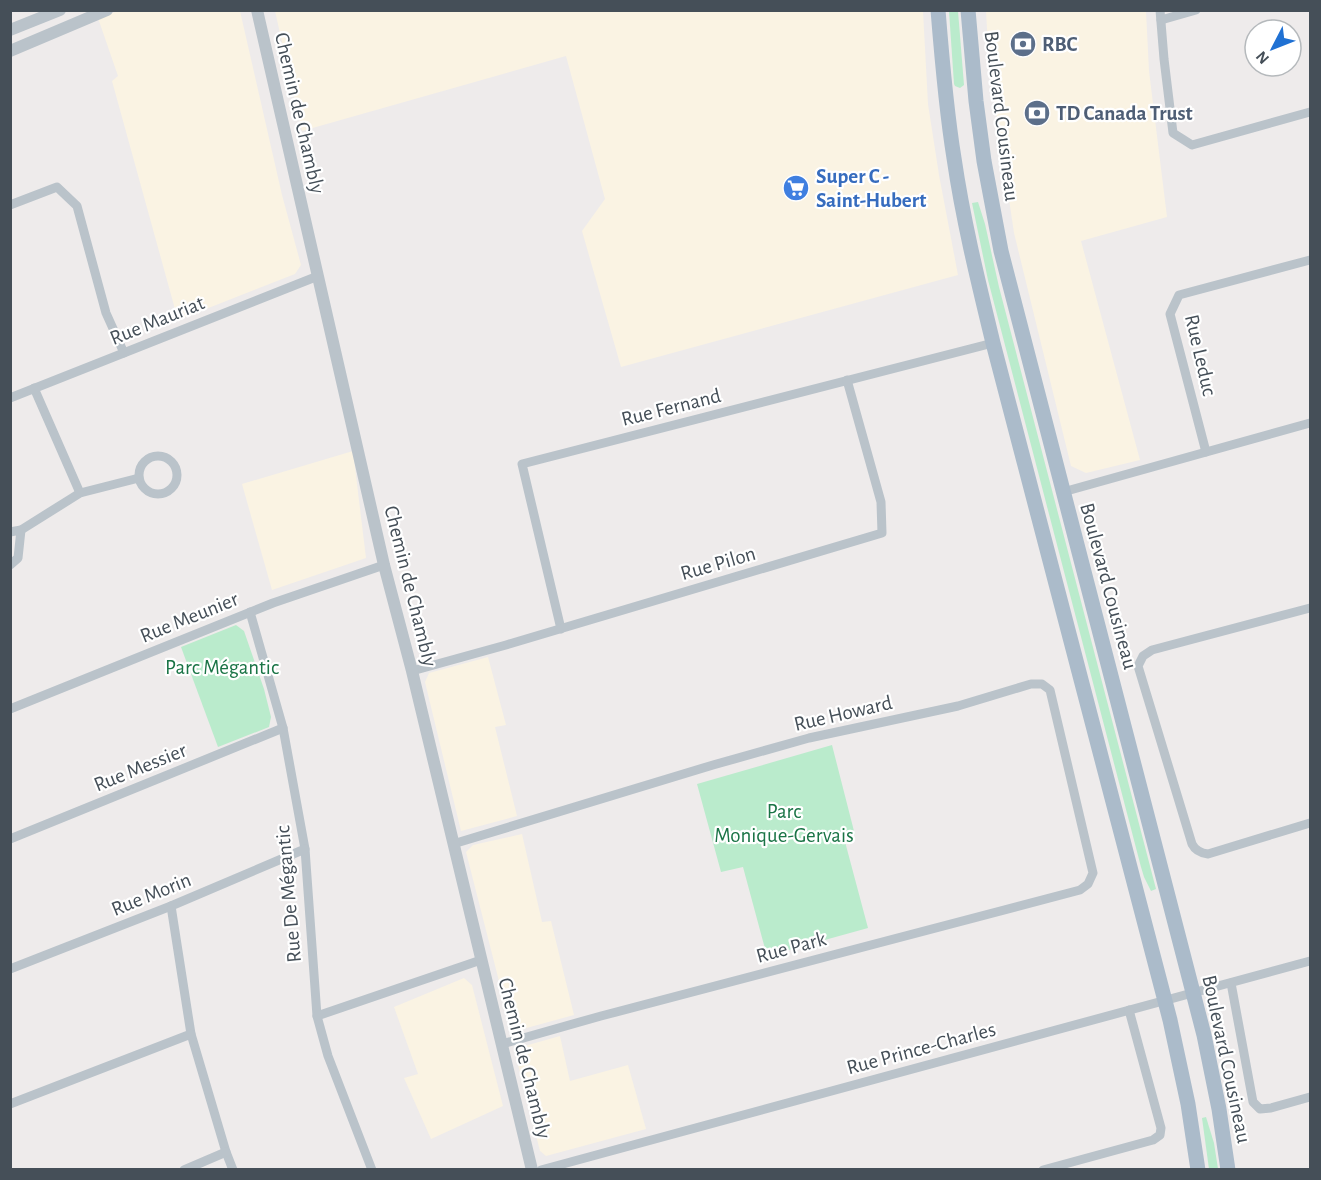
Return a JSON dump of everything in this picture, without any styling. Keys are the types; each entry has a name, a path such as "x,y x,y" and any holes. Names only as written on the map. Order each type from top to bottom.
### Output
{"main road":[{"path":"938,10 943,76 963,214 993,343 1164,1001 1185,1090 1198,1170"},
{"name":"Boulevard Cousineau","path":"969,10 975,100 984,161 1006,272 1193,993 1214,1081 1228,1170"}],"street":[{"path":"10,30 60,10"},
{"path":"10,51 107,10"},
{"name":"Chemin de Chambly","path":"257,10 384,565 412,671 532,1170"},
{"path":"1196,10 1160,15 1173,133 1192,145 1311,112"},
{"path":"10,206 57,187 77,206 106,313 124,353"},
{"name":"Rue Leduc","path":"1206,452 1170,314 1179,295 1311,260"},
{"name":"Rue Mauriat","path":"10,398 318,276"},
{"name":"Rue Fernand","path":"561,629 522,464 993,343"},
{"name":"Rue Pilon","path":"412,671 882,533 881,502 847,380"},
{"path":"34,388 80,493"},
{"path":"1063,492 1311,423"},
{"path":"157,456 170,460 177,471 175,484 165,493 150,492 139,478 145,461 157,456"},
{"path":"10,532 21,530 80,493 139,478"},
{"path":"10,565 18,558 21,530"},
{"name":"Rue Meunier","path":"10,709 273,603 384,565"},
{"path":"1311,608 1152,650 1143,656 1137,666 1194,848 1208,854 1311,823"},
{"name":"Rue De Mégantic","path":"250,612 283,728 305,849 317,1016 328,1056 372,1170"},
{"name":"Rue Howard","path":"453,844 809,738 958,705 1031,684 1042,684 1050,690 1079,811 1093,873 1088,884"},
{"name":"Rue Messier","path":"10,839 283,728"},
{"name":"Rue Morin","path":"10,969 171,906 305,849"},
{"name":"Rue Park","path":"502,1044 1080,890 1088,884"},
{"path":"171,906 191,1034 233,1170"},
{"path":"317,1016 481,960"},
{"name":"Rue Prince-Charles","path":"542,1170 1311,961"},
{"path":"1230,983 1253,1102 1260,1109 1272,1108 1311,1097"},
{"path":"1043,1170 1153,1140 1160,1135 1161,1128 1129,1010"},
{"path":"10,1104 191,1034"},
{"path":"184,1170 226,1152"}],"shaded area":[{"path":"118,11 240,11 282,195 301,265 295,274 178,320 112,81 118,76 98,18"},
{"path":"275,11 923,11 928,104 958,275 621,367 582,231 605,199 566,56 302,131"},
{"path":"986,11 1146,11 1149,71 1167,217 1081,241 1140,460 1086,473 1071,466 1014,233 989,64"},
{"path":"353,451 366,558 272,590 242,484"},
{"path":"488,657 506,725 495,727 517,816 461,831 425,682 429,673"},
{"path":"522,834 542,922 551,921 574,1015 512,1032 466,852 473,845"},
{"path":"464,978 472,985 503,1106 431,1139 404,1078 418,1074 394,1007"},
{"path":"560,1036 570,1081 628,1065 646,1129 546,1156 540,1151 514,1049"}],"green space":[{"path":"949,11 958,11 964,85 960,88 954,84"},
{"path":"978,202 1156,889 1151,891 1141,867 988,280 972,203"},
{"name":"Parc Mégantic","path":"236,625 244,631 271,717 269,727 218,747 181,647"},
{"name":"Parc Monique-Gervais","path":"832,745 855,835 844,838 868,928 767,956 743,867 721,872 697,784"},
{"path":"1206,1117 1214,1143 1218,1169 1209,1169 1202,1118"}],"place":[{"name":"RBC","path":"1023,44"},
{"name":"TD Canada Trust","path":"1037,113"},
{"name":"Super C - Saint-Hubert","path":"796,188"}]}
